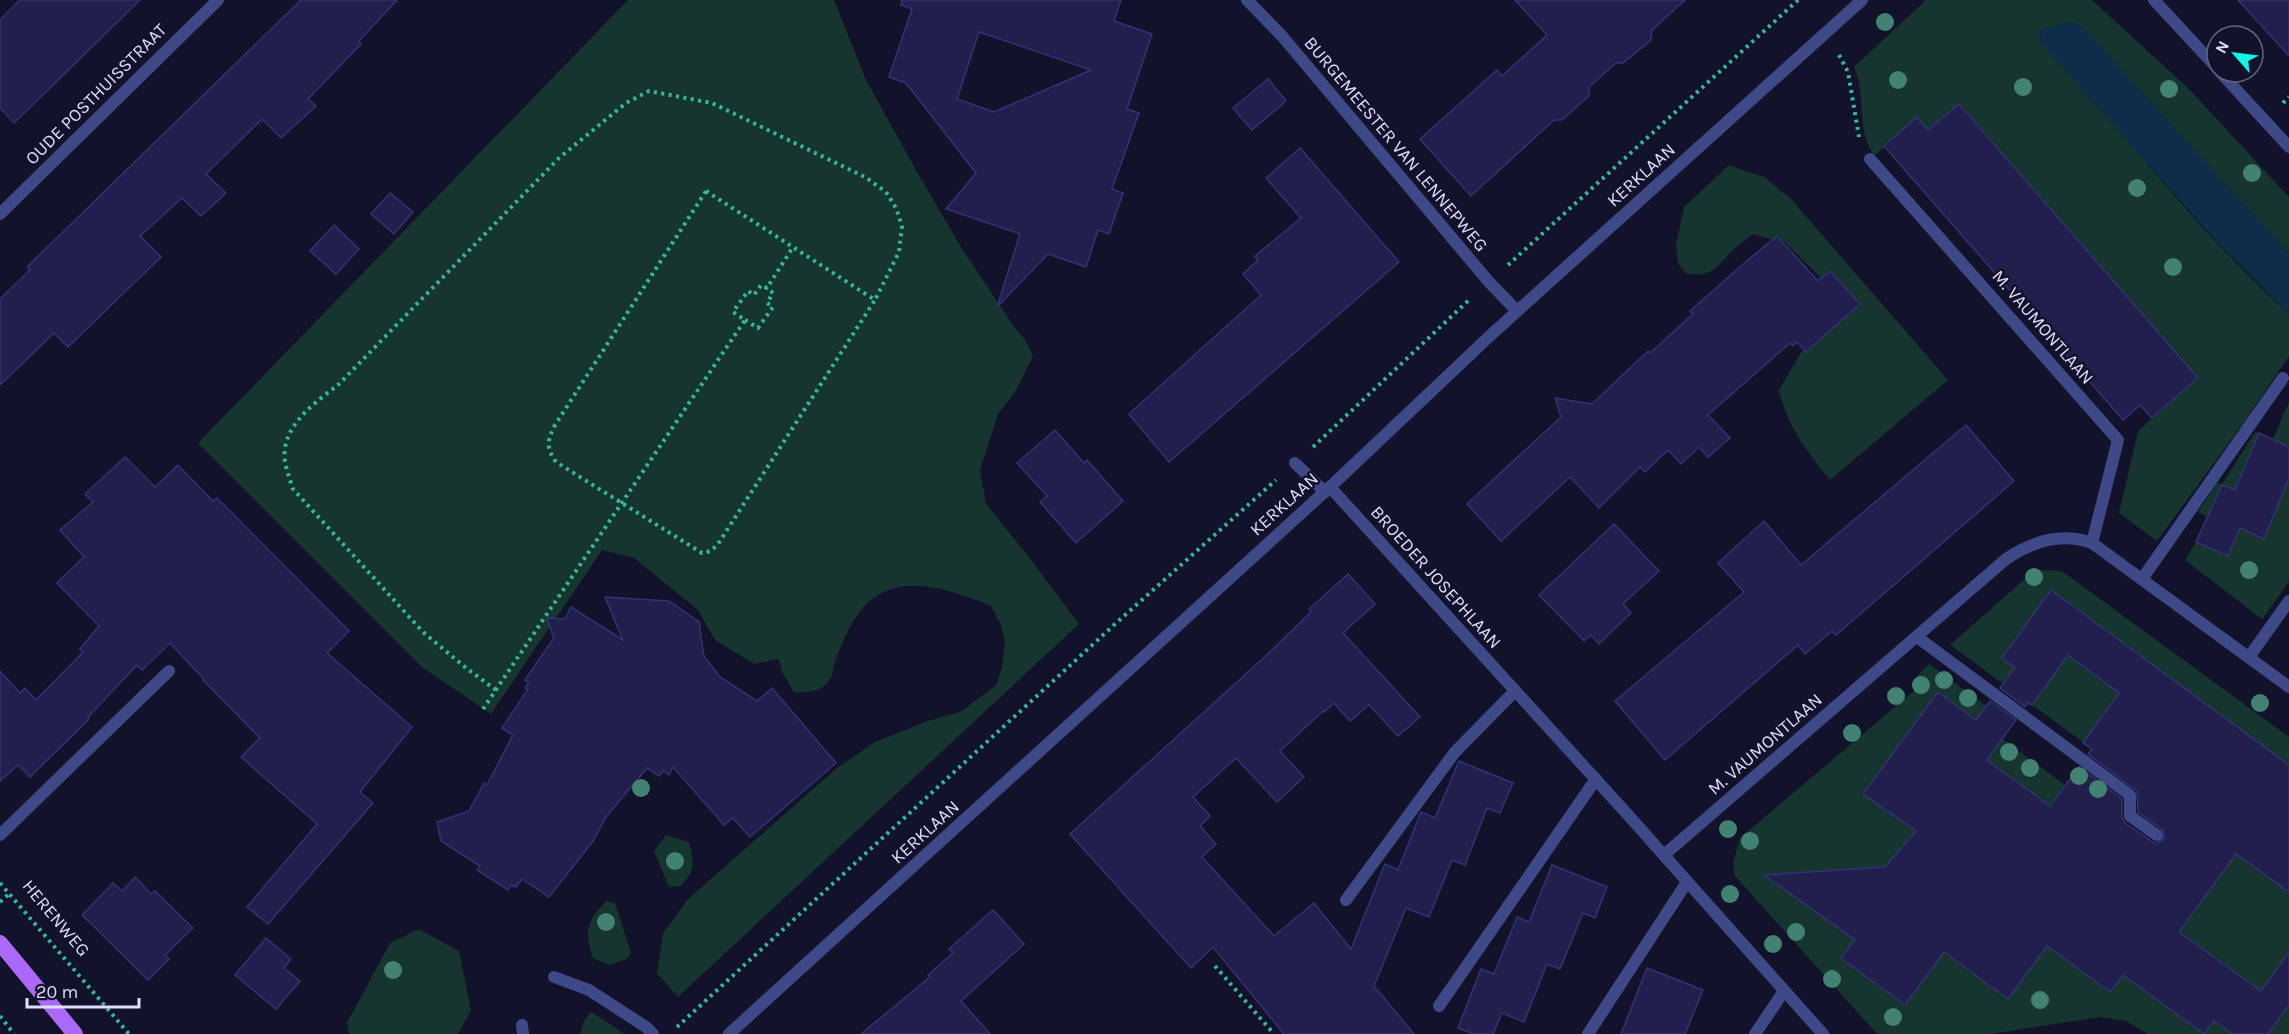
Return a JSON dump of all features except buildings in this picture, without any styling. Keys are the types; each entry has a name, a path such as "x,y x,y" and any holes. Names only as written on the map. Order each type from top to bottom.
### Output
{"main road":[{"path":"0,943 75,1034"}],"street":[{"name":"OUDE POSTHUISSTRAAT","path":"0,214 218,0"},
{"name":"BURGEMEESTER VAN LENNEPWEG","path":"1247,0 1282,36 1489,282 1517,311"},
{"name":"KERKLAAN","path":"729,1034 1328,489 1517,311 1862,0"},
{"path":"2154,0 2205,56"},
{"path":"2231,84 2289,147"},
{"name":"M. VAUMONTLAAN","path":"1870,159 2118,440 2092,543"},
{"path":"2142,579 2283,378"},
{"name":"BROEDER JOSEPHLAAN","path":"1295,463 1328,489 1515,691 1823,1034"},
{"name":"M. VAUMONTLAAN","path":"1664,855 2006,559 2022,548 2053,538 2092,543 2289,687"},
{"path":"2249,657 2289,601"},
{"path":"1917,637 2130,795 2130,816 2157,835"},
{"path":"0,835 169,671"},
{"path":"1346,900 1455,752 1515,691"},
{"path":"1439,1005 1596,779"},
{"path":"1588,1034 1687,882"},
{"path":"554,977 589,990 646,1027 653,1034"},
{"path":"1755,1034 1784,991"}],"path":[{"name":"KERKLAAN","path":"669,1034 1798,0"},
{"path":"1838,52 1848,72 1859,138 1870,159"},
{"path":"496,690 423,632 293,489 285,460 286,437 306,410 339,384 558,158 626,103 649,91 712,103 865,177 886,192 896,208 902,226 899,252 875,300 718,544 711,551 702,553 693,549 556,462 548,451 548,440 555,425 706,191 875,300"},
{"path":"767,288 793,247"},
{"path":"762,285 773,293 767,303 773,307 758,328 745,320 733,312 748,291 754,295 762,285"},
{"path":"483,709 745,320"},
{"name":"HERENWEG","path":"0,883 129,1034"},
{"path":"0,902 9,894"},
{"path":"1215,966 1274,1034"},
{"path":"0,1016 14,1034"}],"green space":[{"path":"628,0 834,0 866,80 917,172 961,247 1012,324 1026,341 1033,356 1017,389 998,414 980,470 986,504 1079,624 678,997 657,973 663,933 688,899 837,768 875,742 925,722 962,711 996,685 1002,668 1005,642 1001,625 991,606 951,591 931,587 911,586 893,589 876,597 861,610 844,638 828,682 817,690 794,692 782,672 779,659 754,664 715,640 698,610 634,558 602,550 491,714 423,668 198,443"},
{"path":"1926,0 2092,0 2190,90 2289,197 2289,254 2079,25 2068,22 2039,32 2190,213 2255,282 2289,314 2289,356 2247,418 2157,541 2119,513 2138,431 2198,378 1960,104 1928,130 1917,118 1874,156 1868,145 1860,88 1854,67"},
{"path":"1729,165 1764,177 1791,199 1948,380 1830,480 1793,428 1779,390 1811,340 1821,278 1783,240 1780,242 1753,234 1708,273 1685,273 1678,263 1676,245 1684,207"},
{"path":"2289,402 2289,582 2262,619 2185,560 2208,517 2198,512 2217,483 2222,484 2255,432 2273,439"},
{"path":"2042,570 2061,571 2066,574 2289,737 2289,1034 2148,1034 2126,1021 2101,1017 1990,1034 1877,1034 1735,876 1733,863 1740,838 1915,690 1916,677 1929,664 1992,710 1989,729 2065,785 2077,770 2114,821 2142,866 2169,827 2146,788 1950,645 2027,577"},
{"path":"666,835 689,842 692,866 681,886 669,887 654,851"},
{"path":"606,901 615,903 631,953 627,959 609,965 593,958 588,940 591,921"},
{"path":"419,929 459,951 471,1010 458,1034 349,1034 347,1023 390,943"},
{"path":"591,1012 625,1034 580,1034 584,1021"}],"water":[{"path":"2068,22 2079,25 2089,34 2289,254 2289,314 2217,242 2040,42 2039,36 2042,30"}]}
